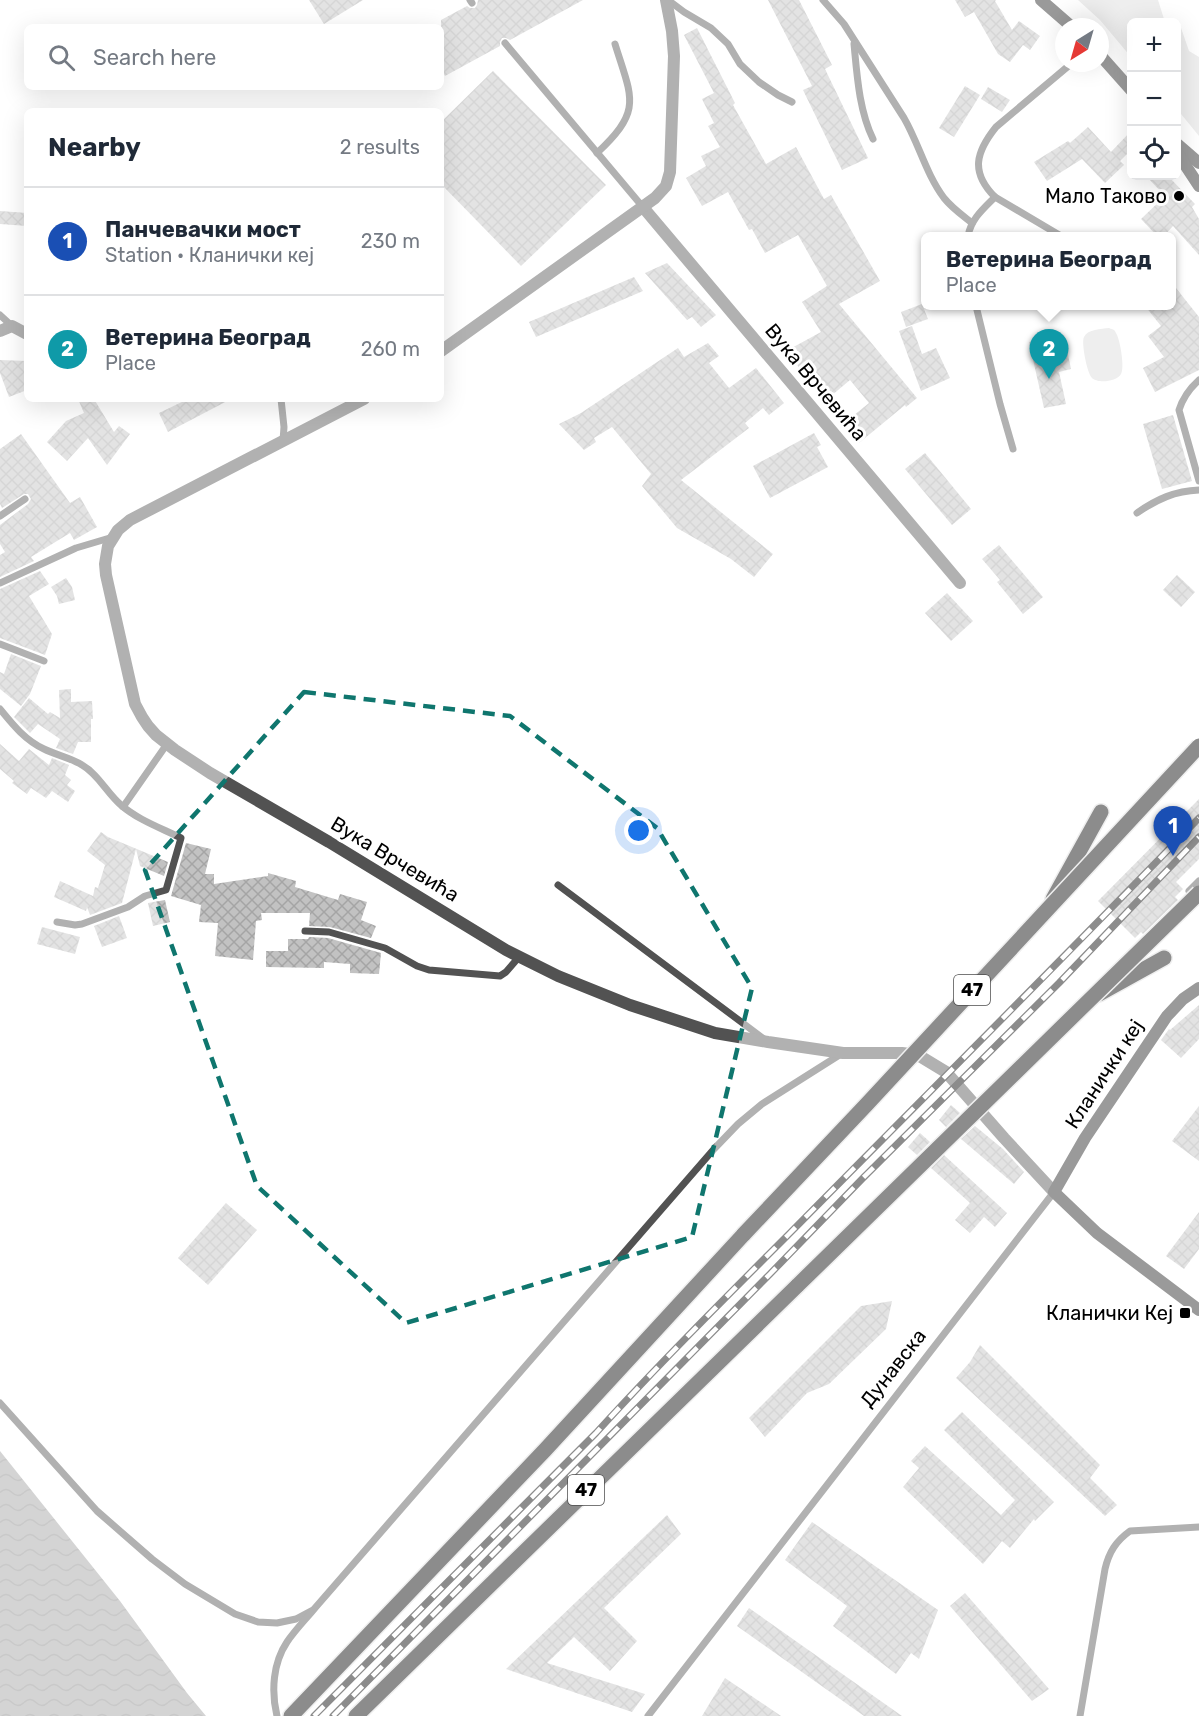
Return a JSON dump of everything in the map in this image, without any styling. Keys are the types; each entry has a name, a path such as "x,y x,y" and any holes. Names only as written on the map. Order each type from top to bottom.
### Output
{"main road":[{"path":"1041,0 1062,18"},
{"path":"1109,65 1127,86"},
{"path":"1181,147 1199,163"},
{"path":"1181,159 1199,186"},
{"name":"47","path":"291,1716 545,1450 1199,746"},
{"path":"1048,909 1101,812"},
{"name":"47","path":"357,1716 1096,995 1194,892"},
{"path":"1096,995 1164,958"},
{"name":"Кланички кеј","path":"1054,1192 1085,1138 1167,1016 1183,999 1199,988"},
{"path":"1054,1192 1097,1233 1199,1310"}],"street":[{"path":"444,349 661,193 669,180 670,172 674,56 667,0"},
{"name":"Вука Врчевића","path":"642,206 960,583"},
{"path":"6,328 24,333"},
{"path":"113,537 130,520 358,402"},
{"name":"Вука Врчевића","path":"113,537 106,551 106,575 131,691 142,717 156,735 167,744 210,773 519,957 576,984 715,1033 843,1053 918,1055 946,1072 1054,1192"}],"lane":[{"path":"667,0 711,28 728,44 740,64 759,82 792,102"},
{"path":"823,0 853,38 913,134 937,188 951,206 972,223"},
{"path":"853,38 858,81 868,129 873,139"},
{"path":"505,43 642,206"},
{"path":"597,153 614,137 630,109 631,95 615,44"},
{"path":"1053,232 994,197 987,190 977,162 987,138 996,127 1061,72"},
{"path":"969,232 972,223 994,197"},
{"path":"977,310 999,404 1013,449"},
{"path":"0,315 6,328"},
{"path":"1199,380 1182,399 1179,410 1199,481"},
{"path":"281,402 283,442"},
{"path":"1137,513 1162,497 1199,490"},
{"path":"0,516 25,499"},
{"path":"0,583 76,548 113,537"},
{"path":"0,644 45,662"},
{"path":"0,709 32,742 89,770 123,807 181,838 166,890 145,896 128,907 82,924 57,922"},
{"path":"123,807 167,744"},
{"path":"1194,892 1199,881"},
{"path":"558,885 768,1042"},
{"path":"305,931 329,932 385,948 429,970 500,976 519,957"},
{"path":"277,1716 273,1686 276,1669 287,1642 315,1608 714,1149 738,1124 762,1104 843,1053"},
{"name":"Дунавска","path":"648,1716 1054,1192"},
{"path":"0,1403 97,1511 152,1559 185,1584 235,1614 258,1622 277,1623 296,1619 315,1608"},
{"path":"1080,1716 1105,1569 1115,1544 1130,1531 1199,1527"}],"highlighted area":[{"path":"304,692 510,716 657,828 752,988 692,1237 406,1323 257,1186 145,870"}],"shaded area":[{"path":"1078,0 1158,0 1164,18 1127,18 1127,52 1109,31 1109,18 1098,18"},
{"path":"1181,28 1189,51 1199,57 1199,136 1181,114"},
{"path":"1109,328 1114,330 1118,336 1122,371 1115,379 1098,381 1092,378 1088,370 1083,340 1086,334 1092,331"}],"water":[{"path":"0,1451 120,1601 206,1716 0,1716"}],"building":[{"path":"309,0 363,0 324,24"},
{"path":"478,0 583,0 510,40 502,38 500,46 445,76 444,24 441,24 441,20 467,6 475,8"},
{"path":"768,0 799,0 832,65 825,69 868,158 842,170 803,90 812,86"},
{"path":"955,0 996,0 1012,30 1019,21 1040,36 1030,50 1023,45 1010,62 998,54 974,12 965,17"},
{"path":"697,28 735,103 733,105 766,164 796,147 824,199 831,195 880,281 839,304 917,398 906,407 905,405 859,443 843,424 869,403 850,380 825,401 801,371 788,350 821,332 802,302 827,286 798,235 765,253 728,192 702,206 686,178 706,166 701,156 720,147 708,126 714,123 702,99 714,93 684,35"},
{"path":"493,71 606,185 521,266 444,187 444,119"},
{"path":"965,86 980,95 954,137 939,128"},
{"path":"988,87 1010,100 1002,112 981,99"},
{"path":"1088,127 1111,152 1127,135 1127,154 1120,161 1124,165 1105,183 1082,159 1047,181 1034,162 1068,141 1070,143"},
{"path":"1150,180 1172,180 1195,204 1192,207 1199,219 1199,255 1173,226 1168,232 1153,232 1141,219 1165,196"},
{"path":"0,211 24,213 24,226 0,224"},
{"path":"667,263 716,315 701,327 692,317 687,320 645,273"},
{"path":"634,277 643,291 536,337 529,322"},
{"path":"1176,288 1199,317 1199,370 1155,392 1143,368 1164,357 1148,336 1161,326 1148,310 1176,310"},
{"path":"921,304 921,310 924,310 928,319 906,327 901,312"},
{"path":"912,326 922,354 936,348 950,378 921,391 899,331"},
{"path":"1064,335 1071,369 1059,372 1066,404 1044,408 1029,342"},
{"path":"708,343 719,356 709,363 729,388 756,368 784,403 769,415 763,408 745,423 749,428 681,480 773,554 754,577 731,559 677,528 642,486 651,474 612,427 594,438 596,442 584,450 559,424 581,413 678,348 684,357"},
{"path":"0,360 24,361 24,391 9,397 0,373"},
{"path":"79,402 96,402 114,432 119,426 130,434 107,465 88,438 67,461 47,442 66,421 84,413"},
{"path":"182,402 225,402 168,432 159,413"},
{"path":"1173,415 1192,481 1162,489 1143,424"},
{"path":"814,433 821,445 817,447 828,467 770,498 753,466"},
{"path":"21,434 70,503 80,497 97,527 74,540 70,533 31,557 34,561 0,577 0,555 5,552 0,544 0,525 28,504 31,499 28,494 24,494 2,508 0,504 0,449"},
{"path":"925,453 971,509 952,525 905,469"},
{"path":"999,545 1043,597 1023,614 997,582 1000,580 982,559"},
{"path":"40,571 49,584 29,596 52,634 45,655 0,638 0,589"},
{"path":"1177,575 1195,592 1181,607 1163,590"},
{"path":"66,578 72,587 75,600 59,604 51,587"},
{"path":"947,593 973,621 951,641 925,613"},
{"path":"11,654 41,666 30,694 21,706 0,689 0,672 4,674"},
{"path":"71,689 71,702 92,701 93,719 91,719 91,742 78,742 73,754 56,748 60,739 38,724 30,733 14,717 29,698 48,714 50,712 60,718 59,690"},
{"path":"0,744 19,761 29,749 49,765 52,758 69,765 65,775 71,780 67,785 75,791 68,802 52,791 46,798 31,788 27,794 12,783 14,781 0,769"},
{"path":"1199,799 1199,859 1176,882 1183,889 1175,897 1178,900 1143,934 1141,932 1135,938 1098,901"},
{"path":"101,832 168,862 164,876 140,866 136,849 122,903 90,915 87,907 86,911 54,897 60,881 93,896 105,865 87,851"},
{"path":"186,843 211,849 205,874 214,874 214,884 268,876 268,873 296,881 295,887 338,900 340,894 367,902 361,920 376,926 371,938 330,927 309,926 310,913 261,913 262,920 256,921 253,960 215,956 218,923 199,922 201,905 171,896"},
{"path":"165,900 170,922 153,926 148,903"},
{"path":"119,916 127,938 102,947 94,926"},
{"path":"42,927 80,937 75,954 37,944"},
{"path":"309,937 328,938 381,953 379,974 350,973 350,964 324,962 324,968 266,967 266,951 288,951 288,939 308,939"},
{"path":"1199,1005 1199,1039 1181,1058 1161,1040 1169,1029"},
{"path":"951,1105 960,1113 946,1127 939,1120"},
{"path":"1199,1106 1199,1161 1172,1141"},
{"path":"975,1126 1003,1149 1024,1172 1014,1184 961,1139"},
{"path":"920,1133 930,1142 917,1155 908,1147"},
{"path":"944,1155 1007,1213 995,1227 984,1217 970,1233 955,1220 970,1203 931,1168"},
{"path":"226,1203 257,1230 208,1285 178,1258"},
{"path":"1199,1212 1199,1249 1184,1269 1166,1256"},
{"path":"892,1301 886,1329 829,1384 807,1393 765,1437 749,1418 861,1306"},
{"path":"980,1345 1100,1465 1090,1478 1117,1505 1105,1516 956,1378 970,1362"},
{"path":"962,1412 1054,1502 1035,1521 1034,1519 1010,1548 1002,1541 983,1564 903,1487 919,1468 911,1461 925,1446 1001,1515 1015,1500 944,1430"},
{"path":"667,1515 681,1534 604,1608 637,1641 610,1671 574,1637 547,1663 645,1694 632,1712 506,1669"},
{"path":"812,1522 938,1610 919,1659 911,1653 896,1674 833,1626 847,1606 785,1560"},
{"path":"965,1593 1049,1689 1032,1701 950,1606"},
{"path":"749,1608 902,1716 864,1716 737,1626"},
{"path":"725,1678 781,1716 702,1716"}],"railway":[{"path":"314,1716 596,1433 691,1333 1199,818"},
{"path":"333,1716 863,1178 1059,983 1199,837"}],"place":[{"name":"Мало Таково","path":"1179,196"},
{"name":"Ветерина Београд","path":"1049,379"},
{"name":"Панчевачки мост","path":"1173,856"},
{"name":"Кланички Кеј","path":"1185,1313"}]}
